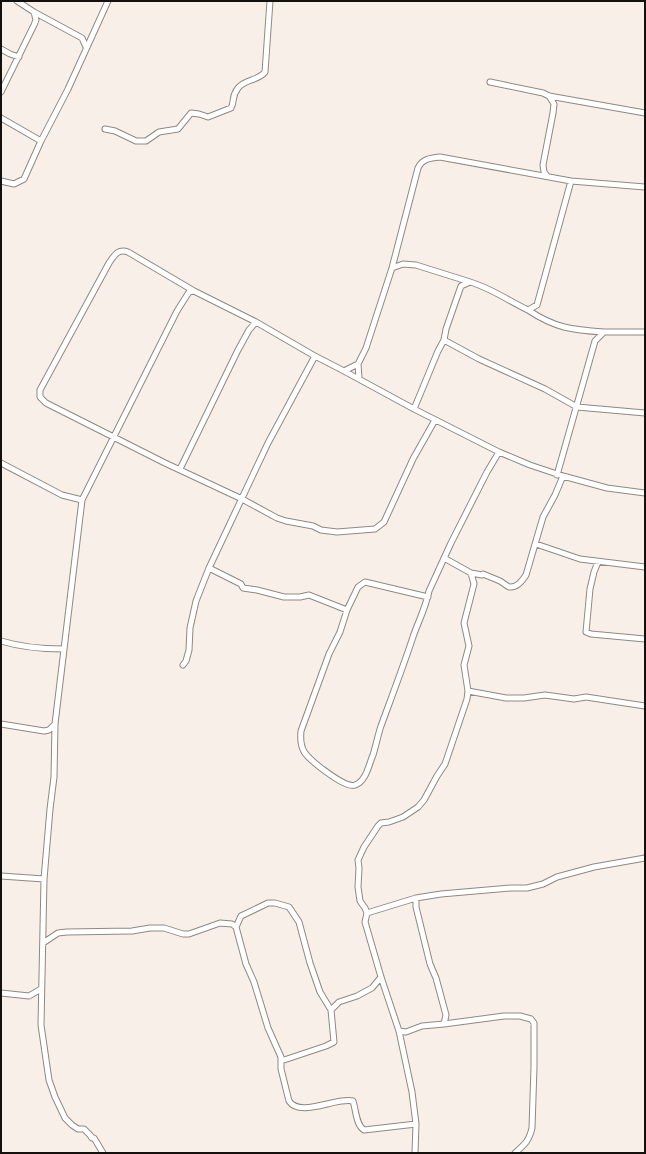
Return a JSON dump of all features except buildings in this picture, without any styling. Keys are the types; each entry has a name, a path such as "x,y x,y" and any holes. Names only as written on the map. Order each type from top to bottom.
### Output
{"street":[{"path":"105,129 115,131 136,141 146,141 159,132 178,129 191,114 208,116 231,108 232,97 238,87 246,82 260,77 264,72 270,1"},
{"path":"18,2 82,38 91,38"},
{"path":"1,181 17,184 24,179 41,141 68,89 107,2"},
{"path":"1,92 34,25 36,20 34,12"},
{"path":"82,38 86,47"},
{"path":"1,49 10,54 19,56"},
{"path":"490,82 543,93 549,96 645,112"},
{"path":"547,176 544,172 543,165 554,104 549,96"},
{"path":"1,118 41,141"},
{"path":"359,378 358,364 368,341 392,268 420,163 429,158 440,157 571,181 645,187"},
{"path":"538,317 537,305 571,181"},
{"path":"435,420 413,458 384,522 375,529 337,532 321,530 313,526 277,518 242,499 114,438 46,403 39,394 44,380 64,348 109,263 121,250 128,252 194,291 256,322 315,356 359,378 414,409 499,452 530,466 560,476 607,488 645,493"},
{"path":"395,255 403,264"},
{"path":"392,268 403,264 416,265 470,282 491,290 554,325 574,330 645,332"},
{"path":"414,409 444,340 446,329 461,286 459,279"},
{"path":"461,286 470,282"},
{"path":"103,1153 94,1138 92,1138 84,1129 78,1129 72,1125 65,1118 49,1080 41,1025 40,1003 44,879 54,777 55,724 82,500 180,304 189,292 194,291"},
{"path":"528,310 537,305"},
{"path":"180,469 238,350 249,330 256,322"},
{"path":"444,558 454,565 471,572 483,574 500,581 509,587 515,586 523,580 536,544 543,517 555,494 595,341 604,332"},
{"path":"444,340 545,389 577,407 645,414"},
{"path":"183,665 186,661 189,650 190,628 196,601 209,568 268,443 315,356"},
{"path":"344,370 358,364"},
{"path":"428,597 365,582 358,588 347,610 340,632 329,654 301,731 301,742 307,758 340,781 354,786 364,778 381,726 428,597 429,591 487,472 499,452"},
{"path":"1,463 62,495 82,500"},
{"path":"536,544 565,555 598,562 645,567"},
{"path":"598,562 590,589 586,632 591,634 645,639"},
{"path":"209,568 241,584 243,588 284,596 300,597 309,595 347,610"},
{"path":"415,1153 416,1124 412,1092 399,1031 365,922 367,913 360,901 358,887 360,868 358,860 364,847 381,823 403,818 418,807 424,800 445,764 468,692 464,665 469,646 464,623 474,584 471,572"},
{"path":"1,642 17,646 63,649"},
{"path":"468,692 506,698 524,698 545,695 574,699 586,697 645,706"},
{"path":"1,724 44,731 49,730 55,724"},
{"path":"367,913 416,898 440,894 477,890 527,888 543,884 557,877 594,867 645,858"},
{"path":"1,876 44,879"},
{"path":"416,898 416,907 430,964 436,978 446,1015 444,1024"},
{"path":"281,1061 334,1042 331,1010 320,992 299,922 289,907 275,903 268,903 241,916 236,927 246,964 254,982 268,1028 281,1057 281,1061 281,1069 289,1101 295,1107 303,1109 342,1101 353,1101 358,1123 364,1130 416,1124"},
{"path":"43,943 58,934 67,932 132,931 150,928 164,928 183,934 189,934 220,923 232,924 236,927"},
{"path":"331,1010 339,1002 362,994 372,988 381,977"},
{"path":"29,996 41,989"},
{"path":"1,993 29,996 40,1003"},
{"path":"399,1031 406,1032 422,1026 512,1016 531,1019 534,1023 532,1128 530,1137 526,1143 515,1153"}]}
